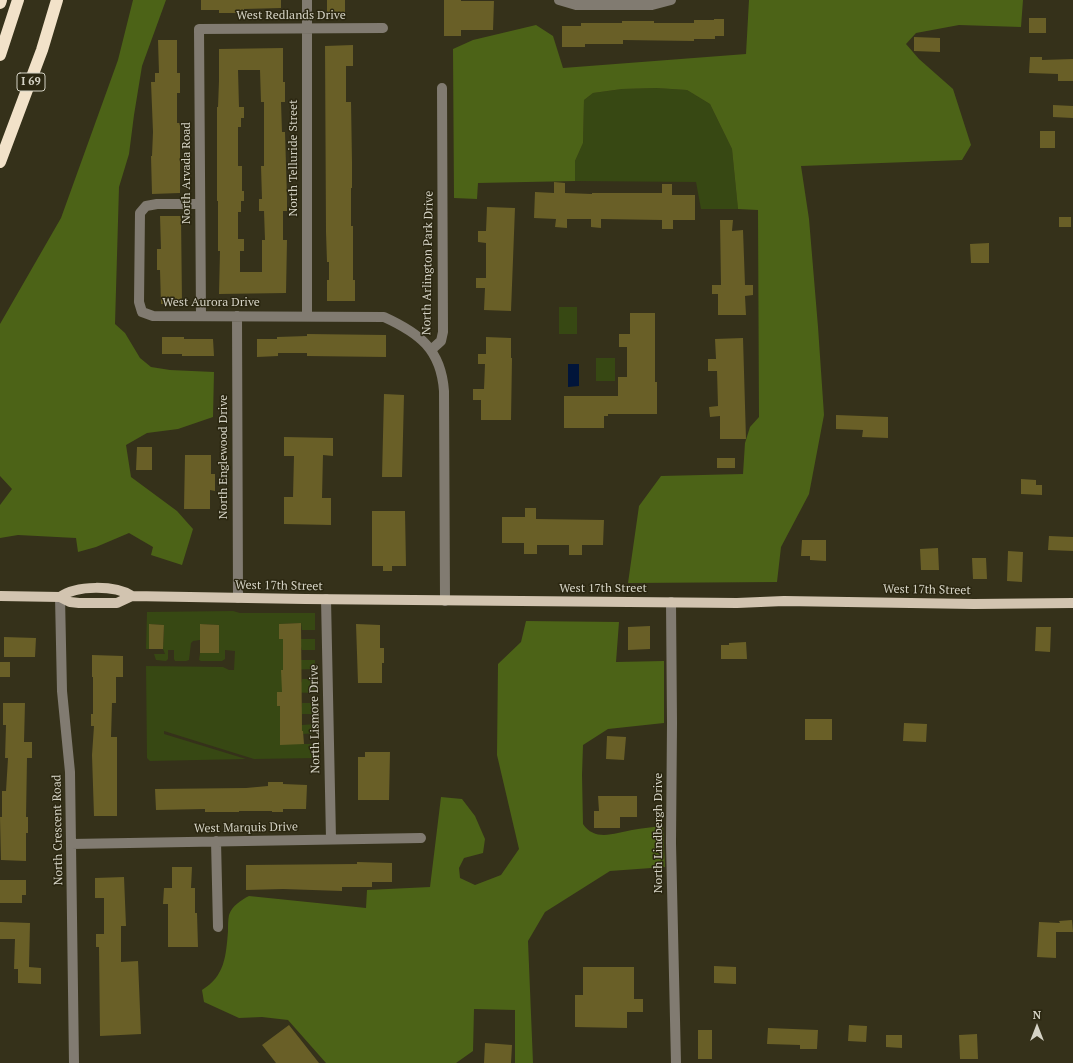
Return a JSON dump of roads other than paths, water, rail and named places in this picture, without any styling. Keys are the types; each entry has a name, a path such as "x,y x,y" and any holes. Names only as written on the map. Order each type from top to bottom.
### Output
{"highway":[{"path":"0,55 18,0"},
{"name":"I 69","path":"0,162 42,50 57,0"}],"main road":[{"name":"West 17th Street","path":"132,596 122,590 113,588 75,589 60,597 75,603 113,603 122,601 132,596 737,603 784,600 974,604 1073,603"},
{"path":"0,596 60,597"}],"street":[{"name":"North Telluride Street","path":"307,0 307,316"},
{"path":"559,0 576,5 652,5 671,0"},
{"name":"West Redlands Drive","path":"199,29 383,28"},
{"name":"North Arvada Road","path":"199,29 201,316"},
{"name":"North Arlington Park Drive","path":"442,88 443,332 441,341 431,350 441,370 444,390 445,600"},
{"name":"West Aurora Drive","path":"200,204 157,204 146,206 140,212 139,302 142,312 153,316 384,317 416,333 431,350"},
{"name":"North Englewood Drive","path":"237,316 238,598"},
{"name":"North Crescent Road","path":"60,597 62,691 70,772 74,1063"},
{"name":"North Lismore Drive","path":"326,599 331,839"},
{"name":"North Lindbergh Drive","path":"671,602 671,843 676,1063"},
{"name":"West Marquis Drive","path":"71,844 421,838"},
{"path":"216,841 218,927"}],"water":[{"path":"568,364 579,364 579,386 568,387"}]}
